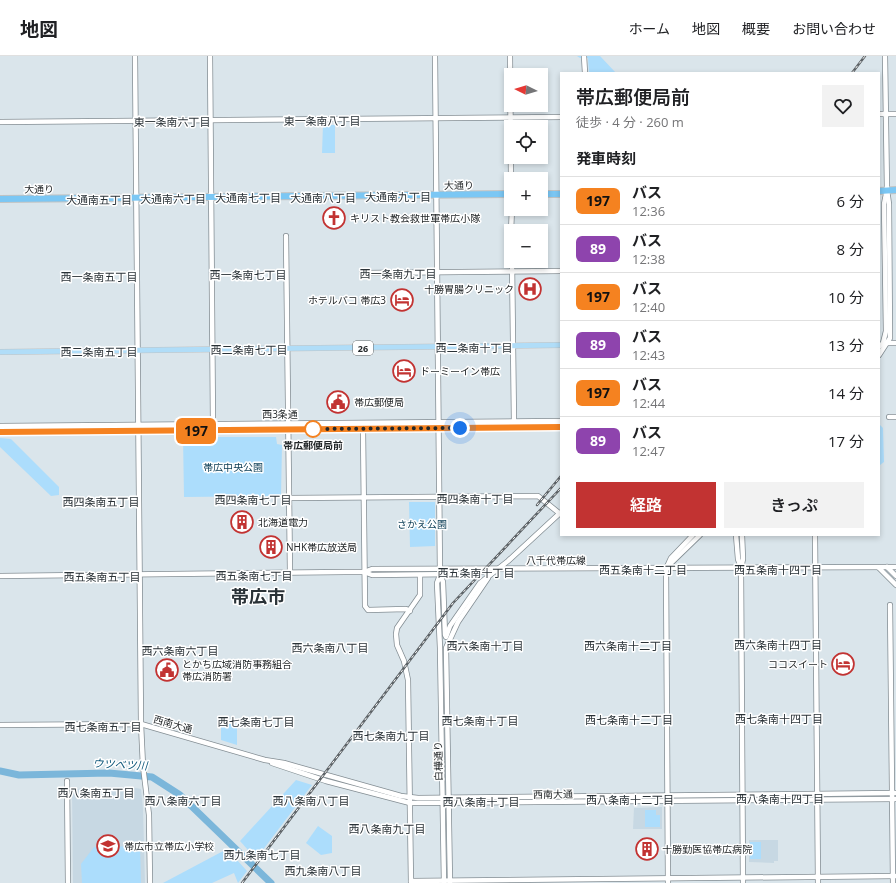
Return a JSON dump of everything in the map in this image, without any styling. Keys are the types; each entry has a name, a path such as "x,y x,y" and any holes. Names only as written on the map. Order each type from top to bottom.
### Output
{"highway":[{"path":"880,190 896,190"},
{"name":"大通り","path":"0,199 504,194"},
{"path":"548,194 560,194"}],"main road":[{"name":"26","path":"0,352 560,345"}],"street":[{"path":"135,56 141,724 143,770 149,815 150,883"},
{"path":"210,56 212,430"},
{"path":"435,56 440,569 440,575 437,583 440,648 444,882"},
{"path":"510,56 511,172"},
{"path":"584,56 585,72"},
{"path":"883,343 890,338 889,204 887,190 885,56"},
{"path":"880,114 896,114"},
{"path":"0,122 560,117"},
{"path":"286,236 290,573"},
{"path":"512,271 514,427"},
{"path":"362,273 560,271"},
{"path":"883,343 896,343"},
{"path":"889,417 896,417"},
{"name":"西3条通","path":"0,426 560,421"},
{"name":"西3条通","path":"0,432 138,432 560,427"},
{"path":"363,429 364,572 366,608 406,609 410,611"},
{"path":"289,498 538,496 560,513"},
{"name":"白樺通り","path":"446,637 454,620 480,583 498,570 560,513"},
{"path":"668,880 666,569 671,558 692,536"},
{"path":"666,569 699,536"},
{"path":"736,536 738,559 741,568"},
{"path":"742,536 743,560 741,568 744,883"},
{"path":"815,536 818,883"},
{"path":"887,567 896,576"},
{"name":"八千代帯広線","path":"0,576 364,572 372,569 498,570 896,567"},
{"path":"879,568 896,585"},
{"name":"八千代帯広線","path":"364,572 372,575 440,575 498,570"},
{"path":"420,575 420,595 397,628 395,640 408,672 411,882 894,876"},
{"path":"440,575 443,582 446,648"},
{"name":"白樺通り","path":"450,882 446,648 458,622 488,578"},
{"path":"890,605 894,793 893,883"},
{"name":"西南大通","path":"0,726 141,724 265,760 300,773 410,803 448,804 894,799"},
{"name":"西南大通","path":"265,760 284,762 410,797 448,798 894,793"},
{"path":"67,781 68,883"}],"shaded area":[{"name":"帯広市立帯広小学校","path":"130,787 141,789 145,883 73,883 72,789"},
{"path":"662,807 662,829 633,829 634,808"},
{"path":"749,840 778,840 778,861 774,861 774,863 749,862"}],"green space":[{"path":"577,56 600,56 615,72 589,72 588,58 580,58"},
{"path":"323,125 335,125 335,153 322,153"},
{"path":"880,425 883,428 884,462 880,465"},
{"name":"帯広中央公園","path":"183,437 276,437 277,444 282,445 281,496 184,497"},
{"path":"0,438 11,439 59,487 59,495 51,496 0,447"},
{"name":"さかえ公園","path":"409,502 435,502 435,546 410,547"},
{"path":"221,724 237,724 237,745 221,740"},
{"path":"296,780 312,785 256,859 240,841"},
{"path":"645,810 656,810 656,815 660,815 660,827 645,827"},
{"path":"318,826 332,836 332,853 321,855 306,843"},
{"path":"750,842 761,842 761,859 750,859"},
{"path":"140,846 141,883 82,883 81,864 94,847"},
{"path":"227,849 247,871 238,883 234,873 212,883 163,883"}],"waterway":[{"name":"ウツベツ川","path":"0,771 19,775 109,773 152,777 180,795 271,883"}],"railway":[{"path":"853,72 865,56"},
{"path":"537,505 560,477"},
{"path":"242,883 453,603 560,489"}],"bus line":[{"name":"197","path":"0,432 149,432 212,430 560,427"}],"place":[{"name":"キリスト教会救世軍帯広小隊","path":"334,218"},
{"name":"十勝胃腸クリニック","path":"530,289"},
{"name":"ホテルパコ 帯広3","path":"402,300"},
{"name":"ドーミーイン帯広","path":"404,371"},
{"name":"帯広郵便局","path":"338,402"},
{"name":"帯広郵便局前","path":"313,429"},
{"name":"北海道電力","path":"242,522"},
{"name":"NHK帯広放送局","path":"271,547"},
{"name":"ココスイート","path":"843,664"},
{"name":"とかち広域消防事務組合 帯広消防署","path":"167,670"},
{"name":"帯広市立帯広小学校","path":"108,846"},
{"name":"十勝勤医協帯広病院","path":"647,849"}],"district":[{"name":"東一条南八丁目","path":"322,120"},
{"name":"東一条南六丁目","path":"172,121"},
{"name":"大通南九丁目","path":"398,196"},
{"name":"大通南七丁目","path":"248,197"},
{"name":"大通南八丁目","path":"323,197"},
{"name":"大通南六丁目","path":"173,198"},
{"name":"大通南五丁目","path":"99,199"},
{"name":"西一条南九丁目","path":"398,273"},
{"name":"西一条南七丁目","path":"248,274"},
{"name":"西一条南五丁目","path":"99,276"},
{"name":"西二条南十丁目","path":"474,347"},
{"name":"西二条南七丁目","path":"249,349"},
{"name":"西二条南五丁目","path":"99,351"},
{"name":"西四条南十丁目","path":"475,498"},
{"name":"西四条南七丁目","path":"253,499"},
{"name":"西四条南五丁目","path":"101,501"},
{"name":"西五条南十二丁目","path":"643,569"},
{"name":"西五条南十四丁目","path":"778,569"},
{"name":"西五条南十丁目","path":"476,572"},
{"name":"西五条南七丁目","path":"254,575"},
{"name":"西五条南五丁目","path":"102,576"},
{"name":"帯広市","path":"258,596"},
{"name":"西六条南十四丁目","path":"778,644"},
{"name":"西六条南十丁目","path":"485,645"},
{"name":"西六条南十二丁目","path":"628,645"},
{"name":"西六条南八丁目","path":"330,647"},
{"name":"西六条南六丁目","path":"180,650"},
{"name":"西七条南十四丁目","path":"779,718"},
{"name":"西七条南十二丁目","path":"629,719"},
{"name":"西七条南十丁目","path":"480,720"},
{"name":"西七条南七丁目","path":"256,721"},
{"name":"西七条南五丁目","path":"103,726"},
{"name":"西七条南九丁目","path":"391,735"},
{"name":"西八条南五丁目","path":"96,792"},
{"name":"西八条南十四丁目","path":"780,798"},
{"name":"西八条南十二丁目","path":"630,799"},
{"name":"西八条南六丁目","path":"183,800"},
{"name":"西八条南八丁目","path":"311,800"},
{"name":"西八条南十丁目","path":"481,801"},
{"name":"西八条南九丁目","path":"387,828"},
{"name":"西九条南七丁目","path":"262,854"},
{"name":"西九条南八丁目","path":"323,870"}],"route":[{"path":"313,429 312,430 460,428"}]}
